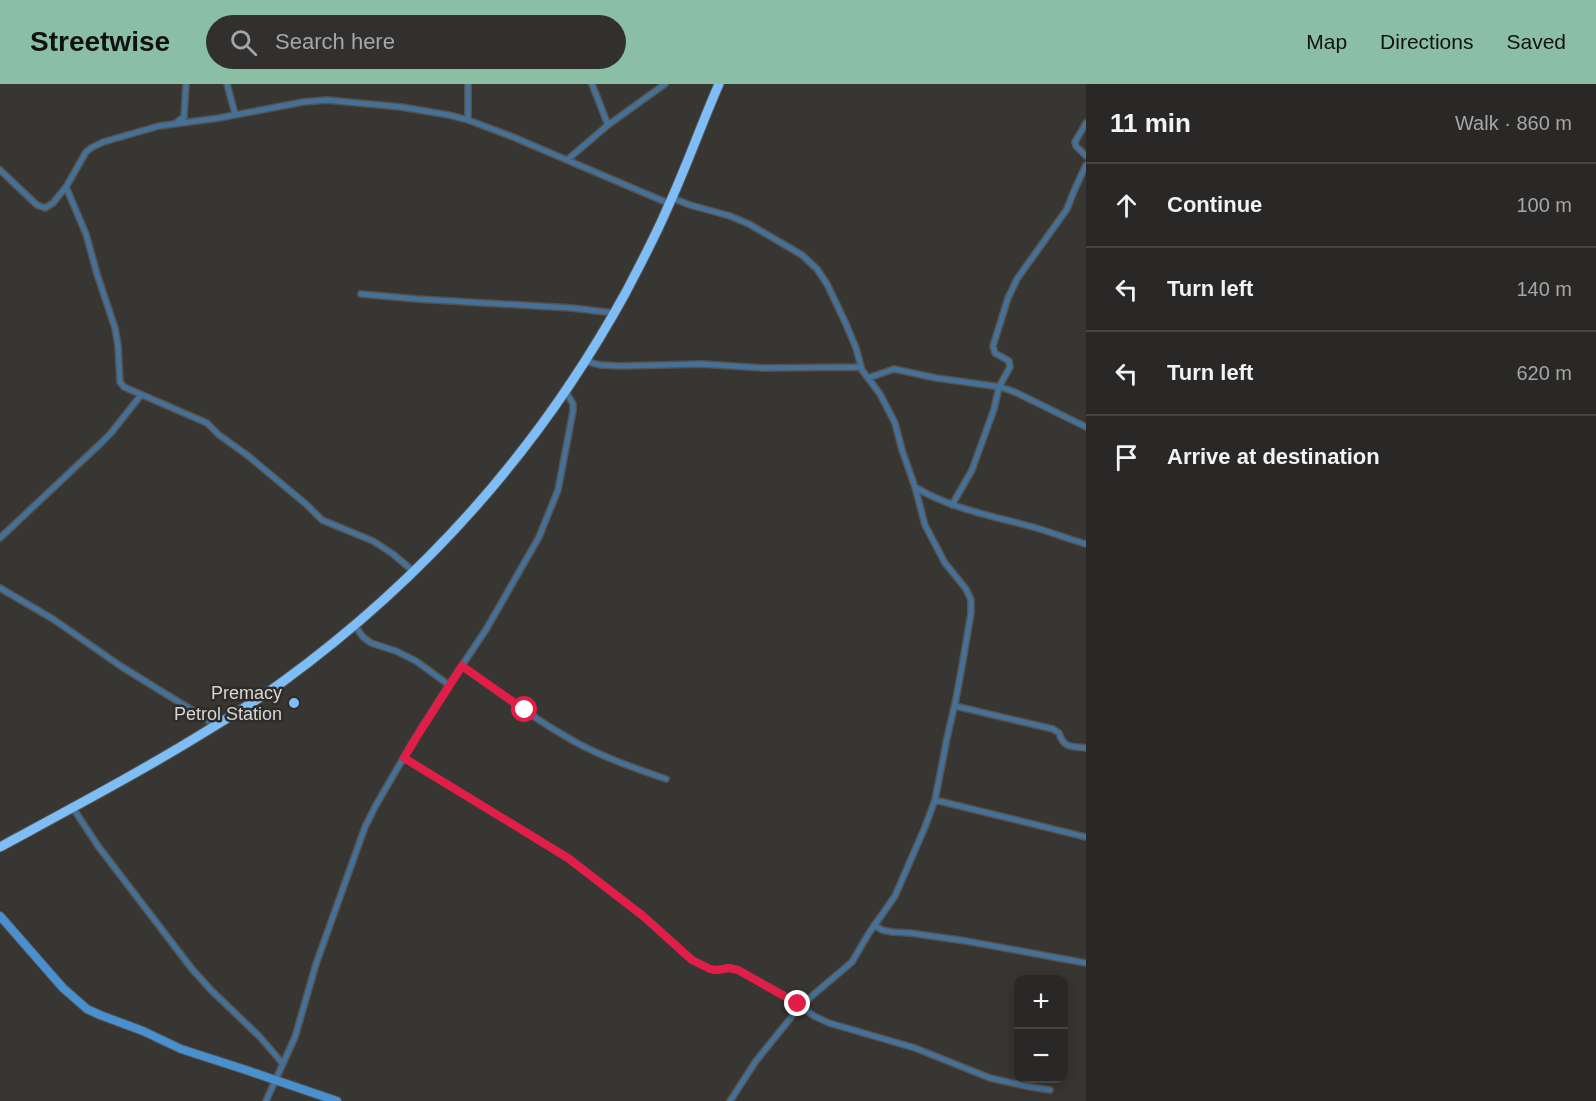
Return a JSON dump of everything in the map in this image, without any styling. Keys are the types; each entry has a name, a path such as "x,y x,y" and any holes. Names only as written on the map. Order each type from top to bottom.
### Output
{"highway":[{"path":"0,847 177,749 280,684 355,626 452,534 526,446 566,390 614,313 671,201 719,84"}],"street":[{"path":"176,123 184,117 186,84"},
{"path":"227,84 235,114"},
{"path":"468,84 468,120"},
{"path":"592,84 608,125"},
{"path":"567,160 608,125 665,84"},
{"path":"0,171 42,208 51,205 66,187 91,148 111,139 159,126 303,102 327,100 401,107 468,120 671,201 740,220 809,261 824,278 856,348 860,367 889,409 895,423 930,537 945,562 966,589 971,600 967,640 935,800 895,896 852,962 818,990 768,1045 732,1101"},
{"path":"1086,123 1075,142 1086,156"},
{"path":"952,505 972,470 994,409 999,387 1009,370 1008,359 994,352 993,346 1008,298 1017,279 1067,209 1086,165"},
{"path":"66,187 86,234 115,328 120,382 126,389 207,423 219,435 248,455 322,520 373,541 414,572"},
{"path":"361,294 572,308 614,313"},
{"path":"585,361 600,365 620,366 702,364 756,368 860,367"},
{"path":"868,378 888,370 899,370 999,387 1017,393 1086,427"},
{"path":"266,1101 297,1030 316,964 359,842 376,805 449,685 487,628 539,537 558,490 573,411 573,404 566,390"},
{"path":"0,538 111,433 141,395"},
{"path":"915,487 952,505 1035,527 1086,544"},
{"path":"0,588 53,619 122,667 215,726"},
{"path":"355,626 371,643 396,651 416,661 449,685"},
{"path":"462,666 549,726 582,745 631,768 666,779"},
{"path":"955,706 1053,729 1059,733 1064,744 1086,748"},
{"path":"404,758 568,858 643,916 692,960 710,969 738,970 792,1000 814,1016 830,1023 915,1048 982,1075 1030,1088 1050,1090"},
{"path":"935,800 1086,837"},
{"path":"73,808 98,846 192,969 260,1037 282,1064"},
{"path":"0,916 61,985 87,1009 143,1031 180,1049 337,1101"},
{"path":"874,925 892,932 966,941 1086,963"}],"place":[{"name":"Premacy Petrol Station","path":"294,703"}],"route":[{"path":"525,710 462,666 404,758 568,858 643,916 692,960 710,969 733,968 738,970 798,1004"}]}
